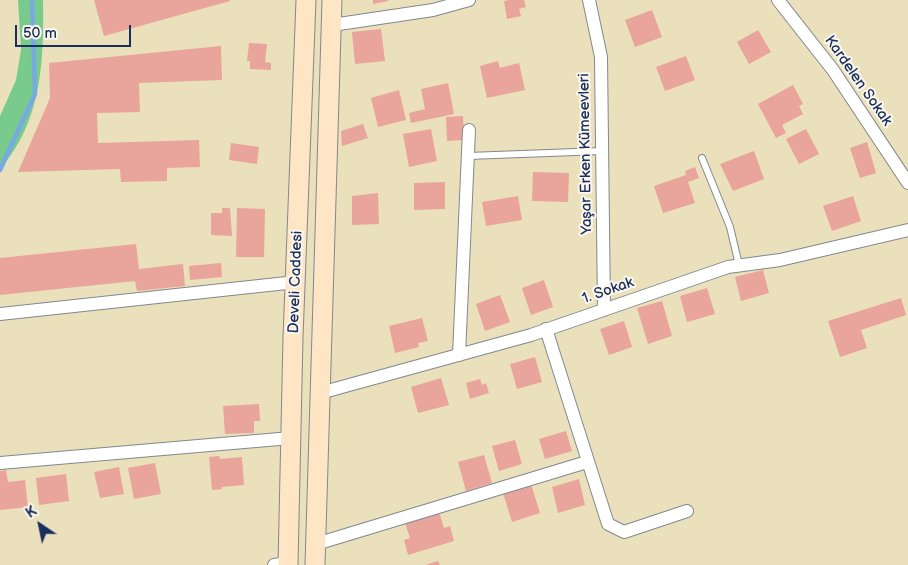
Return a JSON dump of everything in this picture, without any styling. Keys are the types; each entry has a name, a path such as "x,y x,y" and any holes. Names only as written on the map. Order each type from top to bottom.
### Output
{"main road":[{"name":"Develi Caddesi","path":"283,564 291,438 306,0"},
{"name":"Develi Caddesi","path":"315,565 332,0"},
{"path":"283,564 316,544"}],"street":[{"path":"332,25 433,10 469,0"},
{"name":"Yaşar Erken Kümeevleri","path":"589,0 601,57 604,310"},
{"name":"Kardelen Sokak","path":"778,0 833,70 908,184"},
{"path":"458,355 469,130"},
{"name":"1. Sokak","path":"320,393 546,329 728,267 780,260 908,230"},
{"path":"0,314 296,282"},
{"path":"546,329 605,520 617,531 624,532 687,511"},
{"path":"0,463 291,438"},
{"path":"316,544 587,462"}],"lane":[{"path":"468,156 602,151"},
{"path":"702,158 730,227 739,265"}],"green space":[{"path":"18,0 43,0 41,68 38,89 25,131 0,169 0,116 16,80 21,50"}],"building":[{"path":"94,0 230,0 230,1 104,36"},
{"path":"373,0 388,0 388,1 373,4"},
{"path":"524,0 526,7 519,9 521,16 507,19 504,1"},
{"path":"652,10 662,37 635,47 625,20"},
{"path":"381,29 385,61 355,64 352,32"},
{"path":"758,30 771,52 749,64 737,42"},
{"path":"249,43 267,44 265,62 271,63 271,70 250,69 250,61 247,61"},
{"path":"221,46 222,80 139,83 140,112 97,113 98,143 199,140 200,167 167,168 167,181 121,182 120,169 18,172 50,98 49,63"},
{"path":"686,56 695,80 665,91 656,67"},
{"path":"498,61 500,68 519,63 525,90 487,98 480,66"},
{"path":"448,83 454,114 411,123 409,113 425,109 421,89"},
{"path":"793,85 803,104 799,106 803,114 782,125 786,133 776,138 758,104"},
{"path":"399,90 406,120 378,127 371,98"},
{"path":"463,116 464,140 447,141 446,117"},
{"path":"363,124 368,138 342,146 341,131"},
{"path":"431,129 437,161 409,167 403,134"},
{"path":"806,129 819,154 799,164 786,139"},
{"path":"867,142 876,173 860,178 850,148"},
{"path":"231,143 259,147 257,164 229,160"},
{"path":"754,151 764,179 733,191 720,164"},
{"path":"695,167 699,178 688,182 695,203 663,213 654,186 686,175 685,171"},
{"path":"533,172 569,173 568,202 532,201"},
{"path":"445,182 445,209 414,210 414,183"},
{"path":"378,193 379,224 352,225 352,196"},
{"path":"518,196 522,220 486,226 482,202"},
{"path":"853,196 861,221 832,231 823,206"},
{"path":"222,208 230,208 232,236 211,235 211,213 222,213"},
{"path":"237,208 265,209 264,257 236,257"},
{"path":"136,244 139,269 183,264 185,286 137,291 135,281 0,295 0,258"},
{"path":"221,263 222,277 190,280 189,266"},
{"path":"763,270 769,293 741,301 735,277"},
{"path":"544,280 553,307 531,315 522,288"},
{"path":"707,288 715,314 687,322 680,296"},
{"path":"500,295 510,322 485,331 476,304"},
{"path":"901,298 906,315 861,330 867,348 840,357 828,321"},
{"path":"662,301 672,336 648,344 637,308"},
{"path":"422,318 428,341 418,343 419,347 395,353 389,326"},
{"path":"624,321 632,347 609,355 600,329"},
{"path":"535,357 542,382 517,389 510,364"},
{"path":"441,378 449,405 418,413 411,387"},
{"path":"480,379 482,385 486,383 489,393 470,399 466,383"},
{"path":"259,404 260,421 254,421 254,433 225,434 223,406"},
{"path":"566,431 572,451 545,459 539,439"},
{"path":"515,440 522,464 499,471 492,446"},
{"path":"484,455 492,483 466,491 458,462"},
{"path":"219,456 220,459 242,457 244,485 212,490 209,457"},
{"path":"155,463 161,494 134,499 128,468"},
{"path":"119,467 124,494 100,498 94,472"},
{"path":"6,470 8,482 25,480 28,507 0,510 0,471"},
{"path":"66,474 69,501 39,505 36,478"},
{"path":"579,479 585,505 558,513 552,487"},
{"path":"531,484 540,513 512,522 503,493"},
{"path":"439,512 444,528 450,526 454,541 408,555 404,540 410,538 405,523"},
{"path":"438,561 440,565 425,565"}],"waterway":[{"path":"0,170 35,94 32,0"}]}
